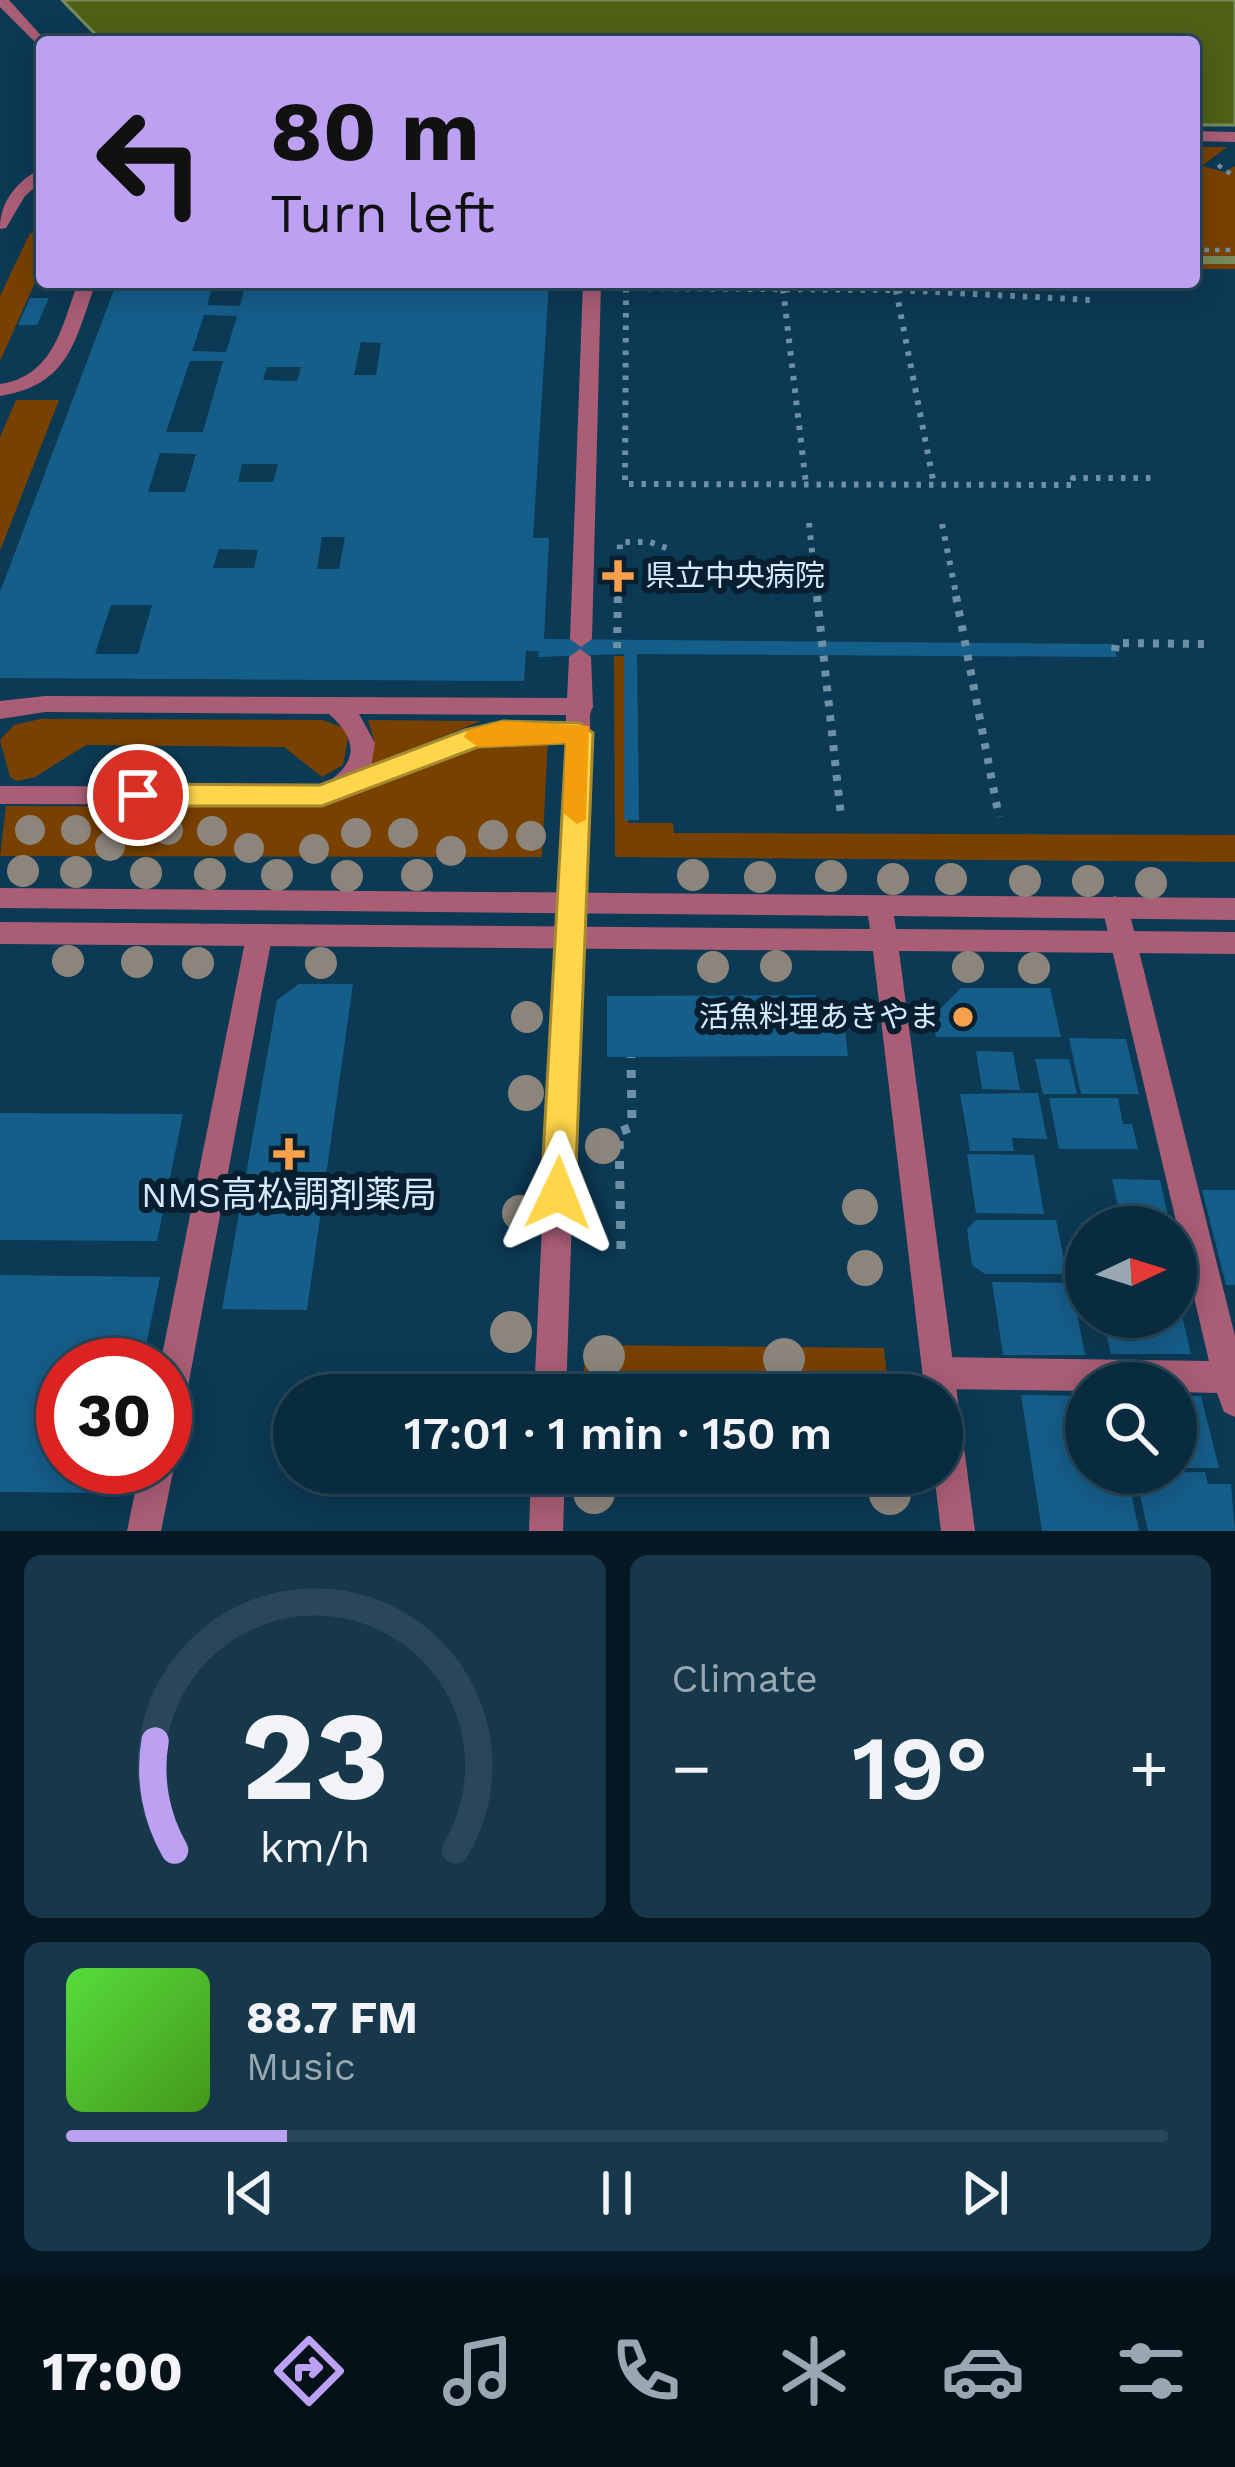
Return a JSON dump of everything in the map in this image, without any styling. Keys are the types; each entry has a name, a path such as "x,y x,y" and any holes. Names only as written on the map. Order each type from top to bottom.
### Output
{"street":[{"path":"1,0 36,38"},
{"path":"1200,136 1235,137"},
{"path":"0,224 19,193 36,178"},
{"path":"0,390 28,387 50,374 85,288"},
{"path":"551,1374 580,720 592,288"},
{"path":"0,710 46,704 335,706 580,720"},
{"path":"335,706 357,721 363,740 361,766 347,785"},
{"path":"0,795 322,796 474,737 580,720"},
{"path":"0,898 1235,908"},
{"path":"880,905 958,1531"},
{"path":"940,1373 1233,1385 1115,908"},
{"path":"0,933 1235,943"},
{"path":"182,1338 259,937"},
{"path":"144,1531 152,1494"},
{"path":"546,1531 547,1494"}],"path":[{"path":"1213,163 1235,177"},
{"path":"1200,250 1235,250"},
{"path":"1091,300 918,296 896,290 626,288 625,484 1074,485 1072,478 1152,478"},
{"path":"783,289 806,485"},
{"path":"896,290 934,485"},
{"path":"809,523 841,816"},
{"path":"942,524 999,818"},
{"path":"617,647 620,542 650,542 672,550"},
{"path":"1115,651 1115,644 1208,644"},
{"path":"620,1249 619,1132 632,1127 631,1057"}],"shaded area":[{"path":"62,0 1235,0 1235,125 1200,125 1200,36 97,36"},
{"path":"1200,147 1227,147 1202,166 1225,172 1235,166 1235,269 1200,269"},
{"path":"30,233 36,233 36,280 0,361 0,296"},
{"path":"16,400 59,400 0,551 0,437"},
{"path":"614,656 627,656 628,823 673,823 674,833 1235,835 1235,862 615,857"},
{"path":"40,719 323,720 344,728 348,738 343,765 322,777 284,747 86,745 35,777 17,781 10,777 0,740 14,725"},
{"path":"368,720 481,721 370,766 374,740"},
{"path":"496,738 548,738 542,857 0,856 6,806 313,807"},
{"path":"585,1345 884,1348 887,1374 584,1374"}],"building":[{"path":"115,288 212,288 207,305 240,306 244,288 549,288 533,538 549,538 544,639 1113,644 1117,657 637,654 639,820 624,820 624,654 538,657 539,651 526,651 524,681 0,678 0,592","holes":["204,315 237,316 226,352 192,351","361,342 381,343 376,375 354,375","190,361 223,361 203,432 166,432","267,367 301,367 297,381 263,380","160,453 196,454 185,492 148,492","242,464 278,464 273,482 238,482","322,537 345,537 339,569 317,569","219,549 258,550 254,568 213,568","111,605 152,605 138,654 95,654"]},
{"path":"30,298 49,298 37,325 18,325"},
{"name":"NMS高松調剤薬局","path":"299,984 353,984 307,1310 222,1309 277,1000"},
{"path":"961,988 1050,988 1061,1037 936,1037 932,1017"},
{"path":"816,995 818,1013 843,1013 848,1056 607,1057 607,996"},
{"path":"1069,1038 1126,1039 1139,1094 1081,1094"},
{"path":"976,1051 1013,1052 1020,1090 982,1089"},
{"path":"1035,1059 1069,1059 1077,1094 1043,1094"},
{"path":"1038,1093 1047,1139 1012,1138 1014,1151 970,1151 960,1094"},
{"path":"1049,1098 1118,1098 1123,1124 1132,1124 1138,1149 1059,1149"},
{"path":"0,1113 183,1114 157,1241 0,1240"},
{"path":"967,1154 1034,1155 1044,1214 976,1213"},
{"path":"1112,1179 1160,1180 1166,1206 1118,1206"},
{"path":"1202,1190 1235,1190 1235,1285 1226,1285"},
{"path":"976,1220 1056,1220 1065,1274 985,1274 972,1265 967,1229"},
{"path":"0,1275 160,1277 148,1338 36,1338 36,1492 0,1492"},
{"path":"992,1282 1065,1283 1065,1338 1082,1338 1085,1355 1003,1355"},
{"path":"1107,1338 1187,1338 1191,1354 1111,1354"},
{"path":"1021,1395 1065,1396 1065,1494 1131,1494 1139,1531 1042,1531"},
{"path":"1197,1396 1201,1396 1219,1468 1197,1468"},
{"path":"1197,1472 1205,1472 1208,1484 1231,1484 1235,1531 1148,1531 1140,1494 1197,1494"}],"waterway":[{"path":"1200,260 1235,260"}],"slow traffic":[{"path":"478,737 503,731 580,733 577,813"}],"place":[{"name":"県立中央病院","path":"618,576"},
{"name":"活魚料理あきやま","path":"963,1017"},
{"name":"NMS高松調剤薬局","path":"289,1154"}],"route":[{"path":"138,795 322,796 474,737 503,731 580,733 558,1193"}]}
